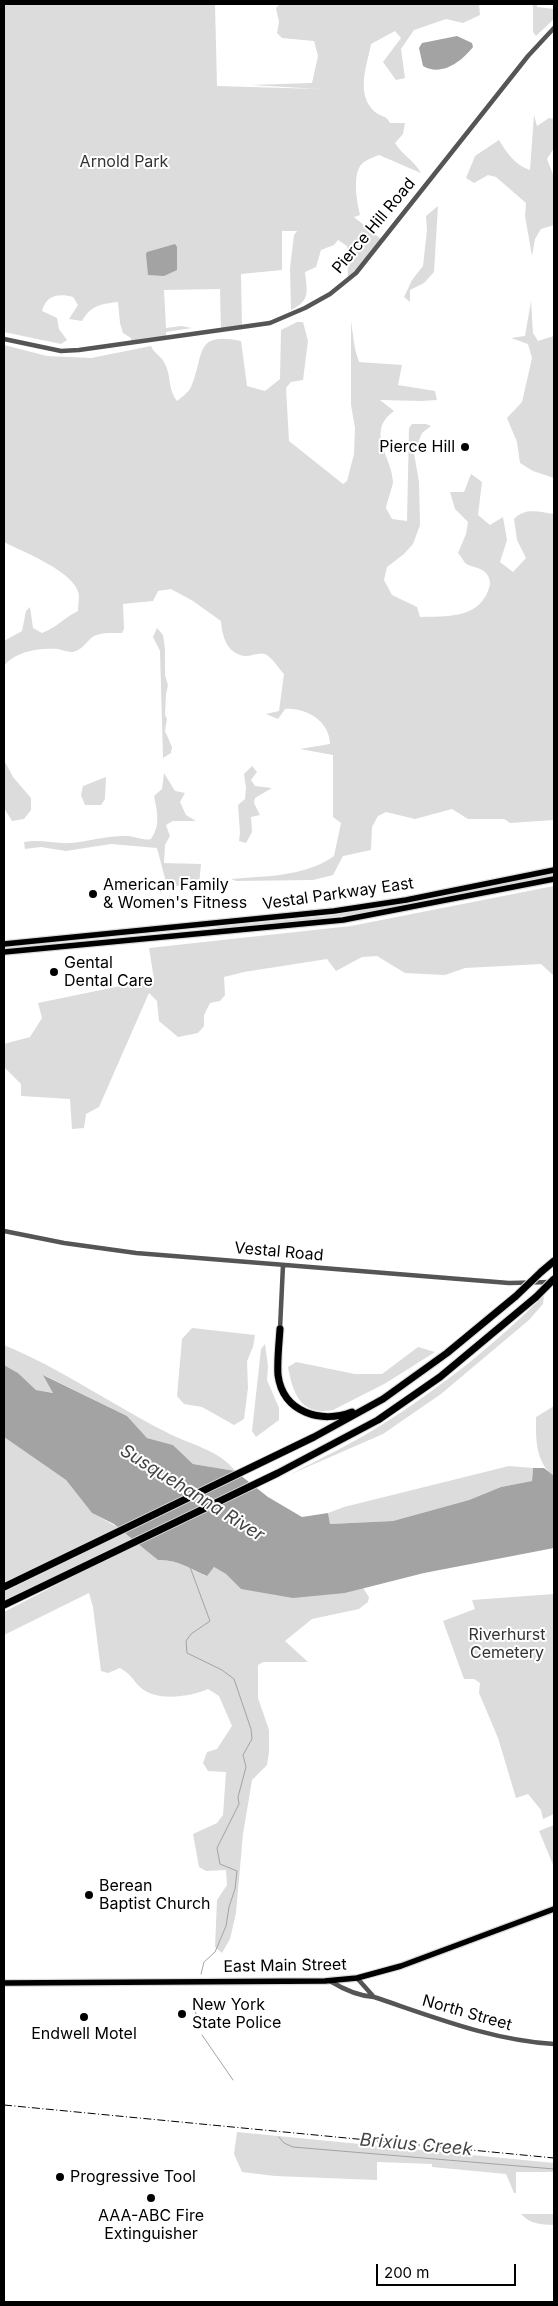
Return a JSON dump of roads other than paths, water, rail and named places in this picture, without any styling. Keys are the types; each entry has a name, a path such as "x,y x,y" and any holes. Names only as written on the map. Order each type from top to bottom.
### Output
{"highway":[{"path":"4,1587 261,1463 383,1399 447,1353 516,1296 554,1260"},
{"path":"4,1605 278,1473 362,1429 404,1403 440,1377 554,1280"},
{"path":"280,1329 278,1376 287,1397 300,1410 315,1417 333,1418 383,1399"}],"main road":[{"name":"Vestal Parkway East","path":"4,944 334,911 405,900 554,870"},
{"name":"Vestal Parkway East","path":"4,952 343,920 554,879"},
{"name":"East Main Street","path":"4,1983 330,1981 357,1978 401,1966 554,1909"}],"street":[{"name":"Pierce Hill Road","path":"4,339 61,350 79,350 248,327 277,321 330,294 356,273 522,63 554,28"},
{"name":"Vestal Road","path":"4,1231 64,1243 129,1252 509,1283 554,1280"},
{"path":"280,1329 284,1265"},
{"name":"North Street","path":"357,1978 374,1997"},
{"name":"North Street","path":"330,1981 339,1987 474,2031 519,2041 554,2044"}],"water":[{"path":"457,36 472,43 473,47 463,57 444,69 430,69 423,66 419,48 422,43"},
{"path":"175,244 177,247 177,270 164,276 148,275 147,252"},
{"name":"Susquehanna River","path":"4,1365 18,1373 36,1390 53,1393 43,1375 127,1416 147,1438 173,1445 193,1464 235,1471 268,1497 302,1517 328,1513 330,1524 393,1521 469,1500 501,1487 532,1481 533,1468 544,1468 554,1476 554,1548 424,1573 345,1593 293,1598 241,1589 226,1574 214,1567 207,1576 177,1563 158,1560 114,1524 92,1513 66,1480 4,1437"}],"waterway":[{"name":"Brixius Creek","path":"190,1567 210,1621 191,1634 186,1641 187,1653 222,1670 234,1679 251,1729 252,1739 243,1755 246,1767 238,1797 239,1804 217,1848 220,1864 237,1871 235,1889 229,1907 226,1926 215,1952 204,1962 201,1974"},
{"name":"Brixius Creek","path":"193,2002 198,2022"},
{"name":"Brixius Creek","path":"202,2035 233,2080"},
{"name":"Brixius Creek","path":"279,2137 284,2143 293,2147 554,2169"}],"railway":[{"path":"4,2105 554,2158"}],"place":[{"name":"Pierce Hill","path":"465,447"},
{"name":"American Family & Women's Fitness","path":"93,894"},
{"name":"Gental Dental Care","path":"54,972"},
{"name":"Berean Baptist Church","path":"89,1895"},
{"name":"New York State Police","path":"182,2014"},
{"name":"Endwell Motel","path":"84,2017"},
{"name":"Progressive Tool","path":"60,2177"},
{"name":"AAA-ABC Fire Extinguisher","path":"151,2198"}],"park label":[{"name":"Arnold Park","path":"124,162"},
{"name":"Riverhurst Cemetery","path":"507,1644"}]}
